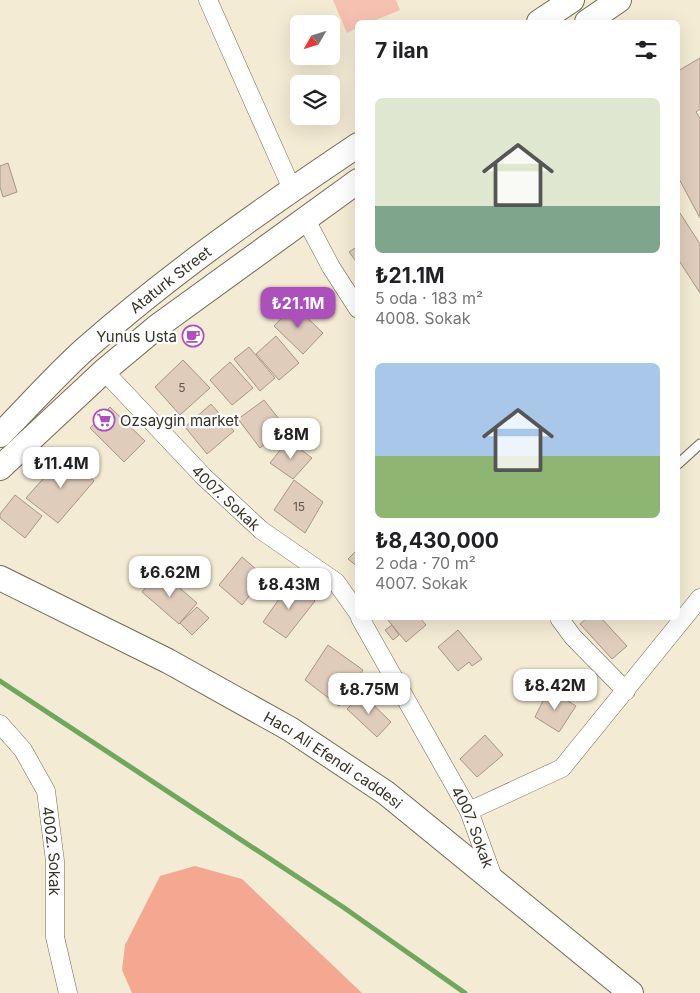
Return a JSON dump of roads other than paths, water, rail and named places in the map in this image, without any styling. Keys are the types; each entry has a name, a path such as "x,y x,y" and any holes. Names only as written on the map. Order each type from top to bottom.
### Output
{"street":[{"path":"208,0 292,189"},
{"path":"542,20 572,0"},
{"path":"590,20 619,0"},
{"name":"Ataturk Street","path":"0,435 84,350 144,300 292,189 355,147"},
{"name":"Ataturk Street","path":"0,468 104,371 158,326 355,183"},
{"path":"305,218 331,267 355,304"},
{"name":"4007. Sokak","path":"104,371 204,476 261,530 336,582 355,610"},
{"name":"Hacı Ali Efendi caddesi","path":"0,578 168,661 290,730 386,793 631,993"},
{"path":"469,811 562,768 700,598"},
{"name":"4007. Sokak","path":"361,620 469,811 494,880"},
{"path":"560,620 573,637 626,691"},
{"name":"4002. Sokak","path":"0,724 23,750 46,791 55,860 55,937 68,993"}],"lane":[{"path":"680,462 700,444"}],"waterway":[{"path":"0,681 343,907 465,993"}],"place":[{"name":"Yunus Usta","path":"193,336"},
{"name":"Ozsaygin market","path":"104,420"}]}
